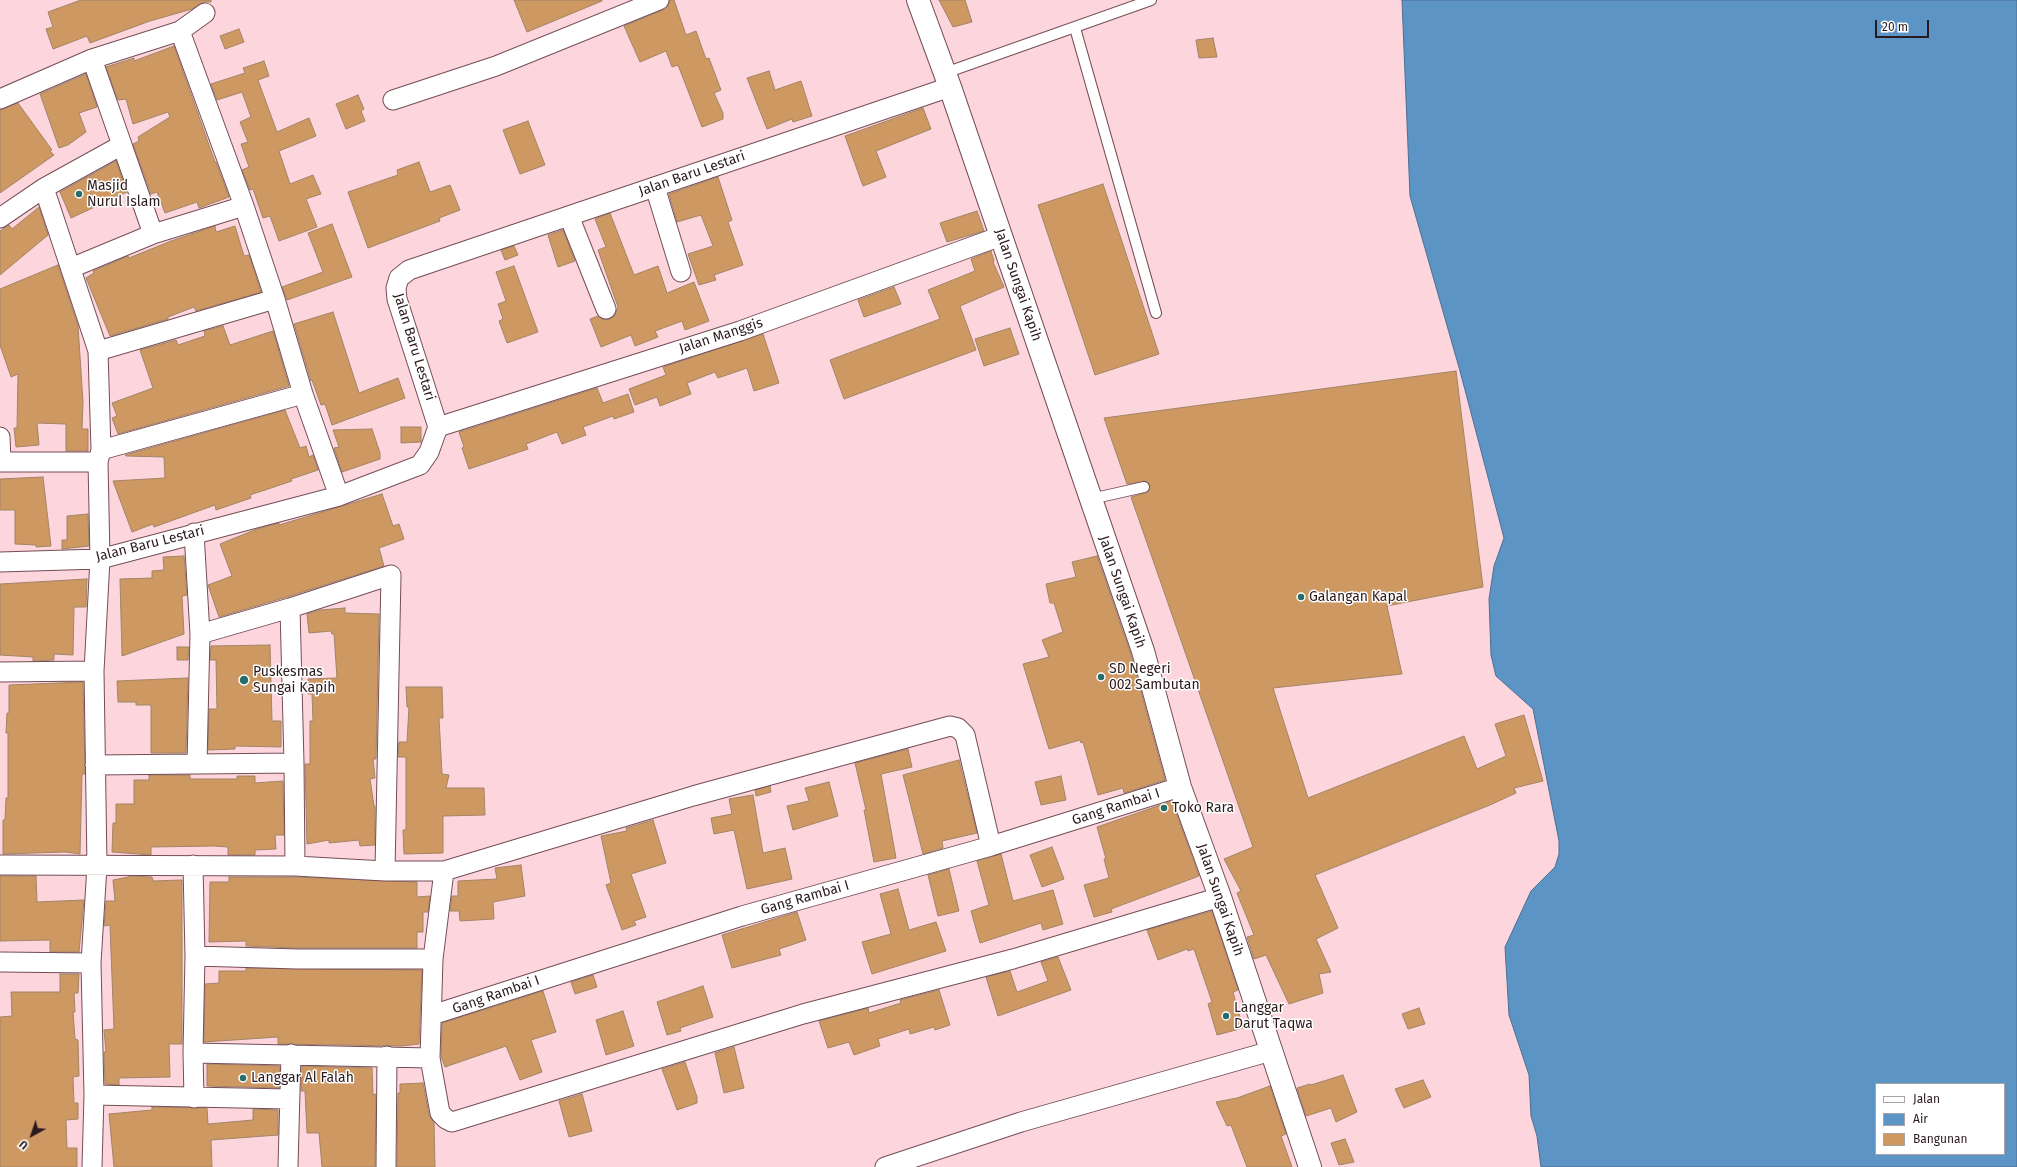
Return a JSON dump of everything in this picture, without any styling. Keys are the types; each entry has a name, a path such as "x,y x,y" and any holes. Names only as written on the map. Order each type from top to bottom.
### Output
{"street":[{"path":"393,100 496,66 659,0"},
{"name":"Jalan Sungai Kapih","path":"918,0 1001,236 1143,651 1180,787 1220,897 1310,1167"},
{"path":"0,99 92,59 180,31 205,13"},
{"path":"180,31 244,206 275,299 303,394 339,496"},
{"path":"92,59 153,234"},
{"name":"Jalan Baru Lestari","path":"0,562 100,559 339,496 420,465 429,452 438,427 397,300 396,288 399,278 409,270 655,187 947,80"},
{"path":"0,218 44,188 122,145"},
{"path":"655,187 682,272"},
{"path":"44,188 72,268 98,351 100,559 94,671 96,866 91,963 94,1095 92,1167"},
{"path":"72,268 153,234 244,206"},
{"path":"569,216 606,309"},
{"name":"Jalan Manggis","path":"438,427 740,331 1001,236"},
{"path":"98,351 275,299"},
{"path":"0,437 0,462 99,456 303,394"},
{"path":"194,533 200,634 197,764"},
{"path":"200,634 290,608 390,575 384,871"},
{"path":"290,608 294,763 294,866"},
{"path":"0,672 94,671"},
{"path":"0,865 294,866 384,871 444,871 694,796 950,726 958,728 965,735 991,846"},
{"path":"95,765 294,763"},
{"name":"Gang Rambai I","path":"432,1015 742,916 991,846 1180,787"},
{"path":"193,865 195,956 193,1052 194,1098"},
{"path":"444,871 433,959 430,1058 440,1113 452,1122 803,1014 1013,959 1220,897"},
{"path":"195,956 298,959 433,959"},
{"path":"0,962 91,963"},
{"path":"885,1167 1021,1122 1271,1051"},
{"path":"193,1052 430,1058"},
{"path":"288,1167 288,1099 291,1054"},
{"path":"386,1167 387,1056"},
{"path":"94,1095 288,1099"}],"lane":[{"path":"947,80 1075,28 1151,0"},
{"path":"1075,28 1156,313"},
{"path":"1091,499 1144,486"}],"water":[{"path":"1402,0 2017,0 2017,1167 1541,1167 1537,1136 1531,1116 1529,1075 1509,1015 1505,947 1531,891 1555,867 1559,854 1559,841 1533,709 1496,676 1491,655 1489,599 1494,566 1504,538 1460,371 1410,196"}],"building":[{"path":"81,0 211,0 211,2 204,2 192,9 150,21 90,43 87,36 53,49 46,29 53,27 48,12"},
{"path":"514,0 602,0 602,1 527,32"},
{"path":"670,0 674,0 686,35 696,31 706,59 709,58 721,90 714,93 723,113 723,119 702,127 678,65 672,67 666,51 640,62 624,26 663,10 668,6"},
{"path":"939,0 965,0 972,22 953,27"},
{"path":"239,29 244,42 225,49 220,36"},
{"path":"1213,38 1217,57 1199,58 1196,40"},
{"path":"174,46 229,197 199,208 197,202 165,213 157,192 151,194 133,144 139,141 138,137 170,117 168,112 133,124 126,99 118,100 106,67 134,58 134,61"},
{"path":"264,61 269,76 258,80 277,132 309,118 316,136 279,151 290,184 313,175 321,194 306,199 317,227 279,241 270,216 263,218 253,189 250,190 242,170 249,167 241,144 248,142 240,122 251,117 242,92 217,100 211,84 245,73 243,68"},
{"path":"769,71 775,90 801,81 812,116 793,122 792,119 767,129 747,78"},
{"path":"86,74 97,107 79,113 86,132 68,145 59,148 40,94"},
{"path":"358,95 364,109 361,111 365,121 346,129 336,104"},
{"path":"18,103 52,150 50,151 54,155 0,193 0,110"},
{"path":"923,108 931,129 876,151 886,177 863,186 845,136"},
{"path":"528,121 545,165 520,174 503,130"},
{"path":"116,161 127,192 71,218 60,192"},
{"path":"419,162 430,192 450,185 460,210 439,218 440,221 368,248 348,192 398,175 397,170"},
{"path":"718,177 732,220 728,222 743,265 714,275 716,280 699,285 688,254 713,246 701,215 677,222 669,194"},
{"path":"1103,184 1159,354 1095,375 1038,205"},
{"path":"39,207 48,235 0,275 0,231 9,225 12,229"},
{"path":"977,211 984,231 947,242 940,223"},
{"path":"610,213 634,275 658,266 667,293 694,282 709,321 685,330 682,321 655,331 658,337 635,346 631,335 601,347 590,319 598,316 604,320 610,319 615,315 618,307 598,250 606,247 595,219"},
{"path":"332,224 352,277 287,300 282,287 323,272 308,233"},
{"path":"215,226 216,232 235,226 244,256 249,255 261,292 196,311 194,307 168,317 168,319 110,336 86,278 94,273 93,271 128,256 129,258 171,241"},
{"path":"563,230 575,261 558,267 548,235"},
{"path":"514,246 518,255 505,260 501,250"},
{"path":"991,251 993,262 1004,287 960,306 976,350 844,399 830,360 940,319 928,290 975,271 971,259"},
{"path":"58,265 78,326 83,402 82,429 88,429 88,451 66,451 66,424 37,423 39,445 16,447 14,428 17,428 18,374 11,377 0,345 0,289"},
{"path":"514,266 538,332 507,343 499,321 503,319 498,304 506,301 496,272"},
{"path":"894,287 901,304 864,317 858,300"},
{"path":"333,312 359,393 398,378 405,398 332,425 325,404 321,405 312,380 311,381 294,324"},
{"path":"223,326 230,345 273,331 289,386 118,434 112,418 117,416 112,403 153,388 140,350 176,340 178,345 205,336 204,331"},
{"path":"1010,328 1019,354 984,366 975,339"},
{"path":"763,334 779,383 754,391 747,368 718,378 715,372 687,383 691,394 660,406 657,397 635,405 629,389 666,375 663,367"},
{"name":"Galangan Kapal","path":"1456,371 1483,587 1387,606 1402,674 1273,688 1308,798 1464,736 1477,769 1506,756 1495,724 1524,715 1543,781 1514,788 1516,793 1490,805 1315,875 1338,928 1316,939 1331,972 1319,974 1323,993 1289,1004 1266,955 1254,959 1247,937 1254,935 1237,893 1241,891 1224,859 1253,847 1131,497 1148,492 1150,485 1146,481 1127,484 1104,418"},
{"path":"597,388 603,403 628,394 634,412 614,419 613,416 583,427 586,435 562,444 557,432 526,444 528,449 469,469 462,448 464,447 459,432"},
{"path":"285,410 300,448 306,446 309,457 313,455 318,470 291,479 292,481 250,495 251,498 216,510 215,505 154,527 153,524 132,532 113,481 165,478 164,457 125,455"},
{"path":"401,427 421,427 421,442 401,443"},
{"path":"372,429 380,453 380,459 342,472 334,448 339,447 333,430"},
{"path":"43,477 51,546 36,547 36,545 15,544 15,510 0,510 0,479"},
{"path":"382,494 393,526 399,524 404,539 379,548 384,566 219,617 208,585 232,576 220,544 257,529 279,523 279,525"},
{"path":"88,514 89,546 62,549 62,540 67,540 67,516"},
{"path":"184,556 187,595 182,596 184,634 122,656 120,579 152,578 152,571 164,570 163,557"},
{"path":"1097,556 1131,655 1165,780 1124,793 1123,788 1098,795 1083,742 1081,743 1080,740 1049,749 1023,664 1049,657 1042,640 1063,632 1054,603 1050,603 1046,584 1076,577 1072,562"},
{"path":"87,579 86,607 74,607 73,655 54,654 54,660 33,661 33,657 0,655 0,584"},
{"path":"345,608 345,613 379,614 376,759 373,759 375,778 370,779 375,806 375,845 360,846 359,840 329,843 329,840 307,844 305,764 310,764 310,721 313,721 312,694 308,694 308,679 337,678 334,634 332,634 331,631 309,633 307,614 320,610"},
{"name":"Puskesmas Sungai Kapih","path":"270,645 272,721 281,721 281,747 235,746 235,749 208,750 209,709 217,709 216,660 210,660 211,646"},
{"path":"177,647 189,647 188,660 177,660"},
{"path":"188,678 186,753 151,753 151,705 136,705 136,702 118,702 117,681"},
{"path":"83,682 85,774 82,774 80,854 65,852 3,854 3,820 5,820 6,798 8,798 8,733 6,733 7,713 9,713 9,685"},
{"path":"406,687 442,687 443,718 439,718 442,774 449,775 446,788 484,788 485,815 443,816 443,853 404,854 403,830 406,830 406,757 398,757 399,742 407,742 409,707 407,707"},
{"path":"908,749 912,767 881,774 896,858 874,862 864,810 866,810 855,763"},
{"path":"959,760 977,833 942,841 943,848 923,854 903,775"},
{"path":"149,775 190,775 190,779 237,779 237,776 255,776 255,783 283,781 284,835 275,835 276,849 255,850 255,855 228,855 228,847 214,846 151,847 151,855 112,852 113,823 116,823 116,804 134,804 134,780 149,780"},
{"path":"1061,776 1066,800 1041,805 1035,782"},
{"path":"829,782 838,816 793,830 787,806 809,801 805,788"},
{"path":"770,786 771,792 756,796 755,790"},
{"path":"753,795 763,853 785,848 792,879 747,889 734,830 714,834 711,818 732,814 729,799"},
{"path":"1172,801 1199,876 1111,909 1112,912 1094,917 1084,885 1109,878 1104,859 1106,859 1097,827"},
{"path":"653,820 666,863 631,874 646,917 634,921 636,925 622,930 606,885 611,883 601,836 627,831 626,828"},
{"path":"1052,847 1064,879 1042,887 1030,855"},
{"path":"1001,854 1013,901 1053,890 1063,924 1043,930 1041,923 980,943 971,911 989,905 977,861"},
{"path":"521,865 525,896 493,902 494,919 460,921 459,911 450,911 452,896 458,896 458,881 497,879 495,868"},
{"path":"949,869 959,911 938,916 928,875"},
{"path":"0,876 36,876 37,902 84,900 79,952 50,952 50,940 0,941"},
{"path":"133,876 152,877 153,881 182,880 182,1044 169,1044 170,1077 119,1078 119,1085 105,1084 104,1052 106,1052 104,1030 114,1029 110,925 104,926 106,901 115,901 113,880"},
{"path":"229,877 295,877 417,882 417,897 430,896 428,912 423,912 423,932 417,932 417,948 298,948 246,946 246,941 209,942 210,882 229,882"},
{"path":"898,889 909,930 936,922 946,951 872,974 862,942 891,934 880,894"},
{"path":"1212,911 1238,990 1233,992 1243,1028 1217,1035 1208,1004 1212,1002 1194,949 1188,951 1187,949 1158,960 1147,930"},
{"path":"797,912 806,940 779,949 781,955 732,968 722,935"},
{"path":"1058,957 1071,990 998,1016 986,977 1010,971 1017,992 1048,981 1041,962"},
{"path":"246,968 422,970 419,1044 402,1046 278,1044 278,1037 204,1042 205,984 219,983 219,971 246,971"},
{"path":"60,974 79,974 78,993 74,993 75,1012 73,1012 75,1039 78,1040 79,1076 73,1077 74,1103 78,1103 78,1119 66,1120 67,1148 77,1148 77,1167 0,1167 0,1017 12,1016 11,992 60,992"},
{"path":"593,975 597,987 575,994 571,982"},
{"path":"703,986 713,1017 680,1028 681,1031 667,1035 657,1002"},
{"path":"939,990 950,1025 935,1030 934,1027 910,1034 909,1029 878,1039 880,1046 854,1055 849,1042 828,1048 819,1021 868,1008 869,1013 901,1003 900,1000"},
{"path":"543,991 556,1032 531,1040 542,1072 520,1080 506,1046 445,1067 441,1056 442,1023"},
{"path":"1419,1008 1425,1024 1408,1029 1402,1014"},
{"path":"623,1011 634,1046 606,1055 596,1020"},
{"path":"734,1047 744,1088 724,1093 715,1053"},
{"path":"685,1062 697,1097 697,1103 677,1110 662,1069"},
{"name":"Langgar Al Falah","path":"207,1064 280,1066 279,1088 207,1086"},
{"path":"302,1066 372,1068 373,1095 376,1094 375,1167 322,1167 319,1133 307,1133 305,1091 301,1091"},
{"path":"1343,1075 1357,1112 1336,1122 1331,1108 1306,1116 1297,1088"},
{"path":"1423,1080 1431,1097 1404,1108 1395,1089"},
{"path":"423,1083 429,1115 434,1122 435,1167 397,1167 398,1093 400,1093 400,1084"},
{"path":"1270,1086 1286,1134 1281,1136 1292,1167 1247,1167 1231,1125 1227,1126 1216,1102 1237,1098"},
{"path":"582,1094 592,1131 569,1137 559,1101"},
{"path":"152,1107 207,1108 208,1124 253,1120 253,1109 278,1110 278,1135 211,1140 212,1167 114,1167 109,1114 152,1110"},
{"path":"1345,1139 1354,1162 1339,1165 1331,1143"}],"place":[{"name":"Masjid Nurul Islam","path":"79,194"},
{"name":"Galangan Kapal","path":"1301,597"},
{"name":"SD Negeri 002 Sambutan","path":"1101,677"},
{"name":"Puskesmas Sungai Kapih","path":"244,680"},
{"name":"Toko Rara","path":"1164,808"},
{"name":"Langgar Darut Taqwa","path":"1226,1016"},
{"name":"Langgar Al Falah","path":"243,1078"}]}
